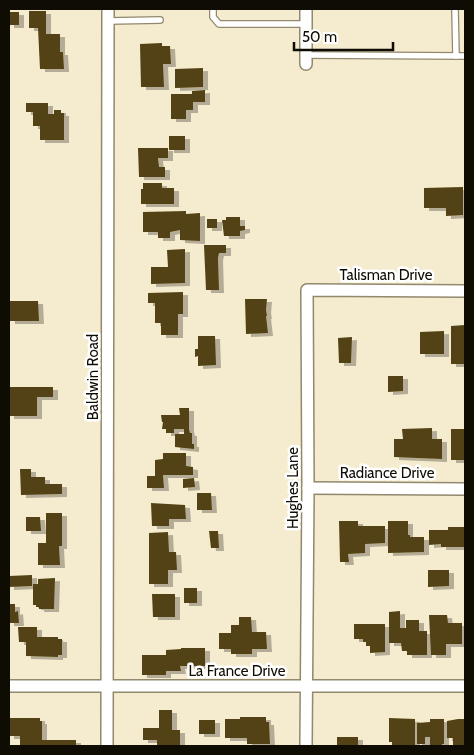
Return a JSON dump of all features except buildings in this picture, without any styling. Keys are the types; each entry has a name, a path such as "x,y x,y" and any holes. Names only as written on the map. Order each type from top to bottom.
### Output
{"street":[{"name":"Baldwin Road","path":"107,746 108,9"},
{"path":"306,9 306,60"},
{"name":"Talisman Drive","path":"307,290 465,291"},
{"name":"Hughes Lane","path":"306,746 307,290"},
{"name":"Radiance Drive","path":"308,488 465,489"},
{"name":"La France Drive","path":"9,686 465,686"}],"lane":[{"path":"213,9 213,17 219,24 306,24"},
{"path":"455,9 456,56"},
{"path":"108,21 160,20"},
{"path":"306,60 465,56"}]}
